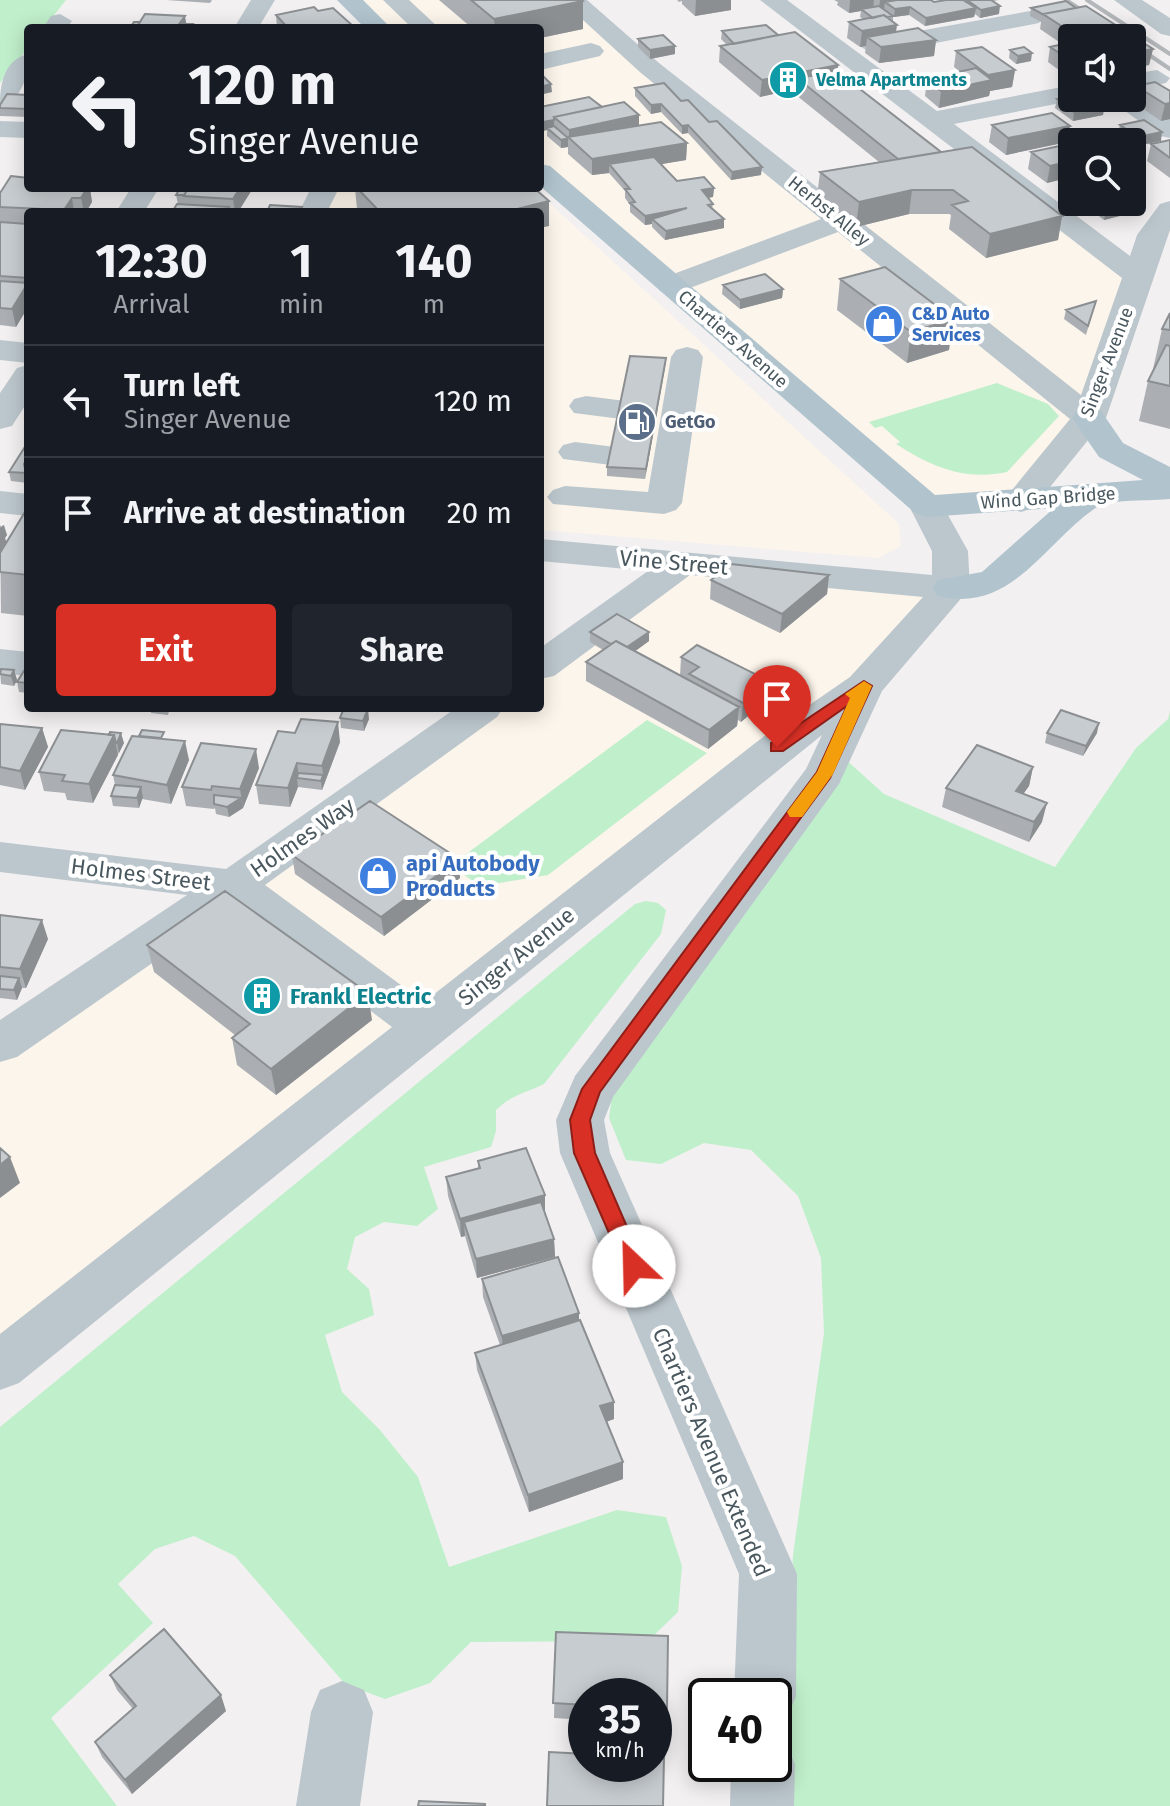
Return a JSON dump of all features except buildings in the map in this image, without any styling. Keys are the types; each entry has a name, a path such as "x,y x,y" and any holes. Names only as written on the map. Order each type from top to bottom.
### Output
{"main road":[{"path":"349,0 375,24"},
{"name":"Chartiers Avenue","path":"544,175 927,506"},
{"path":"1089,418 1111,450 1170,481"},
{"name":"Wind Gap Bridge","path":"927,506 1170,489"},
{"path":"951,588 993,581 1089,495"}],"street":[{"path":"248,24 263,0"},
{"path":"395,0 422,24"},
{"name":"Herbst Alley","path":"573,0 650,68 1089,418"},
{"path":"772,0 1138,276"},
{"path":"1133,1 1170,29"},
{"path":"844,53 1030,18"},
{"path":"544,61 591,51"},
{"path":"0,97 24,67"},
{"path":"933,120 1058,96"},
{"path":"1142,112 1170,130"},
{"path":"0,129 24,130"},
{"name":"Singer Avenue","path":"1021,501 1089,418 1152,235 1170,210"},
{"path":"671,285 842,221"},
{"path":"0,350 24,353"},
{"path":"565,497 664,503 666,424 687,357"},
{"path":"0,419 24,381"},
{"path":"583,418 618,421 583,418"},
{"path":"0,502 24,505"},
{"path":"927,506 950,551 951,588"},
{"name":"Vine Street","path":"544,550 951,588"},
{"path":"544,664 684,562"},
{"name":"Singer Avenue","path":"0,1366 777,747 864,686 951,588"},
{"path":"0,661 24,664"},
{"name":"Chartiers Avenue Extended","path":"765,1678 768,1574 585,1153 580,1120 592,1089 824,774 864,686"},
{"name":"Holmes Way","path":"0,1044 234,885 476,712"},
{"name":"Holmes Street","path":"0,857 234,885 426,1028"},
{"path":"328,1806 342,1712"},
{"path":"762,1806 763,1782"}],"shaded area":[{"path":"349,0 573,0 812,197 993,165 1138,276 1089,418 1021,501 927,506 544,175 544,24 375,24"},
{"path":"334,192 537,192 899,524 901,546 878,558 544,530 544,208 327,208"},
{"path":"684,562 951,588 864,686 0,1366 0,1044 477,712 544,712 544,664"}],"green space":[{"path":"0,0 66,0 47,24 24,24 24,53 0,83"},
{"path":"997,383 1048,404 1059,416 1007,472 977,475 949,470 896,444 900,442 882,426 875,428 869,422"},
{"path":"1170,711 1170,1806 780,1806 781,1782 792,1782 792,1678 787,1678 793,1555 824,1333 821,1258 798,1196 751,1150 704,1143 661,1164 626,1160 609,1118 614,1079 843,757 884,794 1055,867 1136,748 1168,719"},
{"path":"647,720 707,753 548,875 481,886 450,866"},
{"path":"646,901 658,903 666,910 661,934 544,1084 513,1097 496,1110 496,1131 491,1147 424,1167 438,1209 417,1226 384,1222 355,1237 347,1269 369,1289 374,1315 325,1335 342,1392 380,1430 418,1477 449,1567 617,1510 666,1517 682,1566 678,1612 648,1641 471,1642 430,1683 385,1699 345,1684 235,1556 194,1536 155,1549 118,1584 153,1623 51,1718 117,1806 0,1806 0,1427 635,904"}],"railway":[{"path":"1066,0 1097,20"},
{"path":"1087,0 1170,54"},
{"path":"1146,53 1170,69"}],"slow traffic":[{"path":"796,812 824,774 864,686 853,694"}],"place":[{"name":"Velma Apartments","path":"788,80"},
{"name":"C&D Auto Services","path":"884,324"},
{"name":"GetGo","path":"637,422"},
{"name":"api Autobody Products","path":"378,876"},
{"name":"Frankl Electric","path":"262,996"}],"route":[{"path":"634,1266 585,1153 580,1120 592,1089 824,774 864,686 777,747"}]}
